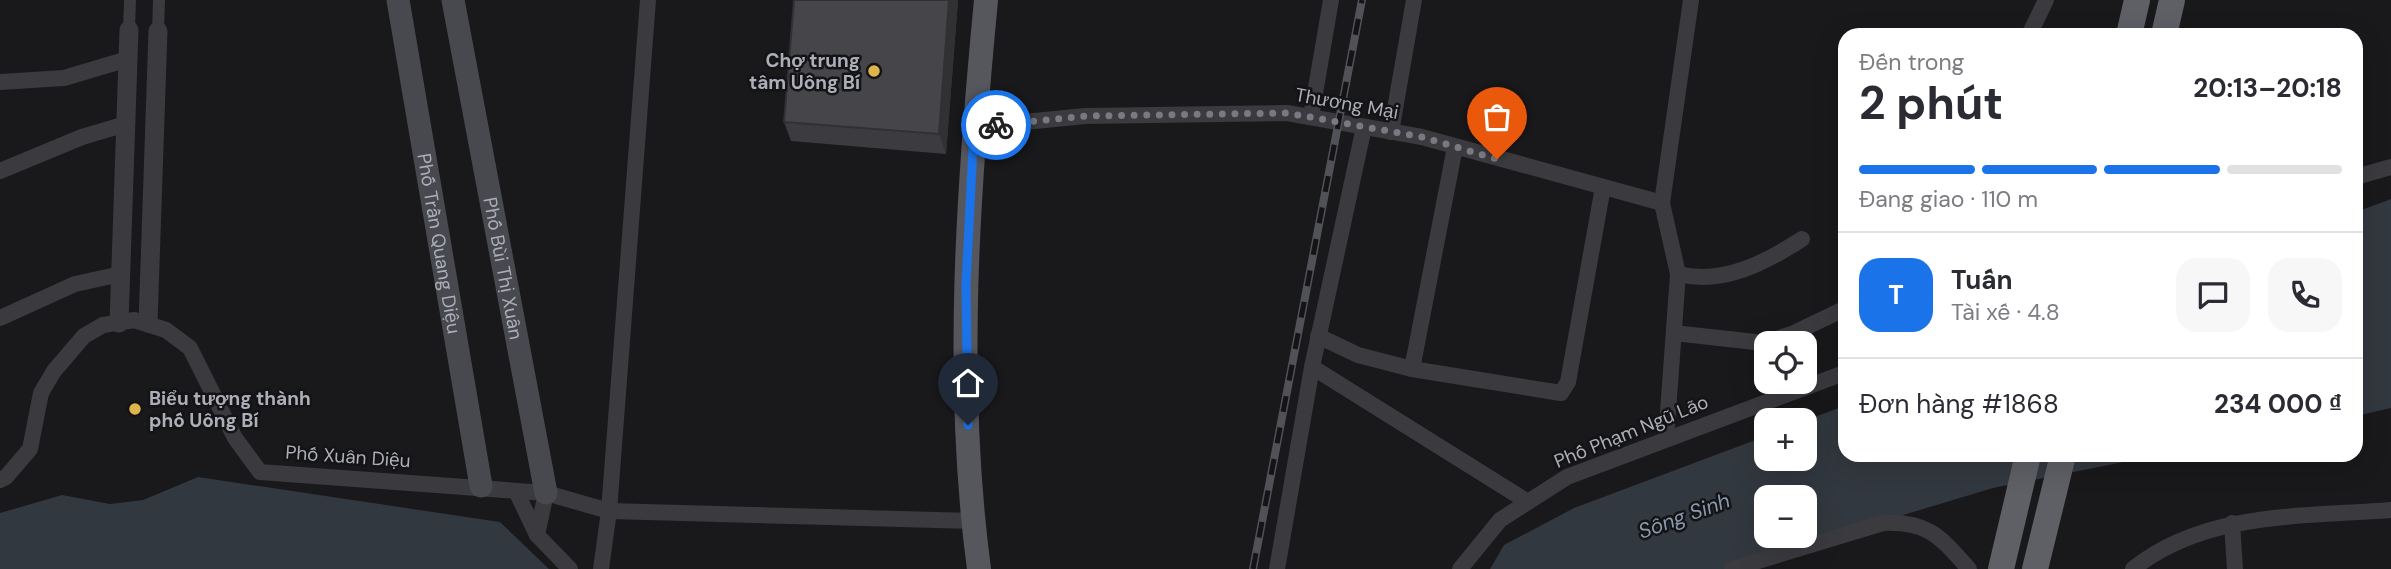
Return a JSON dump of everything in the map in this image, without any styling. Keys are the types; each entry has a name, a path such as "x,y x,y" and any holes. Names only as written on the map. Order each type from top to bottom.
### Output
{"highway":[{"path":"2131,28 2137,0"},
{"path":"2166,28 2172,0"},
{"path":"2001,569 2026,462"},
{"path":"2035,569 2061,462"}],"main road":[{"name":"Phố Trần Quang Diệu","path":"398,0 481,486"},
{"name":"Phố Bùi Thị Xuân","path":"453,0 547,493"},
{"path":"979,569 973,521 967,400 966,284 974,128 986,0"}],"street":[{"path":"120,323 130,0"},
{"path":"148,323 159,0"},
{"path":"601,569 609,511 648,0"},
{"path":"1311,117 1331,0"},
{"path":"1391,132 1413,0"},
{"path":"1666,439 1678,274 1662,203 1691,0"},
{"path":"2032,28 2046,0"},
{"path":"0,82 64,78 128,60"},
{"path":"127,91 156,90"},
{"name":"Thương Mại","path":"974,128 1085,116 1287,113 1455,147 1662,203"},
{"path":"0,171 82,137 126,124"},
{"path":"1277,569 1318,336 1364,127"},
{"path":"1412,369 1455,147"},
{"path":"2363,175 2391,167"},
{"path":"1318,336 1358,355 1412,369 1555,393 1565,389 1603,187"},
{"path":"1678,274 1697,279 1715,278 1779,254 1802,239"},
{"path":"0,318 75,284 121,274"},
{"path":"1674,334 1764,342 1794,333 1838,312"},
{"name":"Phố Xuân Diệu","path":"0,480 6,477 30,449 41,393 54,371 83,336 103,325 134,320 166,330 190,348 235,438 260,471 547,493 609,511 973,521"},
{"path":"1312,368 1528,502"},
{"name":"Phố Phạm Ngũ Lão","path":"1460,569 1500,520 1567,477 1838,375"},
{"path":"516,491 537,536 570,569"},
{"name":"Phố Bùi Thị Xuân","path":"537,536 547,493"},
{"path":"2133,569 2181,541 2231,523 2391,510"},
{"path":"1732,569 1883,523 1904,522 1923,526 1939,536 1969,569"},
{"path":"2231,523 2235,569"}],"water":[{"path":"2391,199 2391,408 2363,414 2363,209"},
{"name":"Sông Sinh","path":"1838,408 1838,462 2124,462 1993,488 1817,541 1817,485 1754,485 1754,548 1794,548 1724,569 1490,569 1504,545 1574,508 1754,440 1754,471 1817,471 1817,416"},
{"path":"198,477 500,522 549,569 0,569 0,513 62,495 110,504 143,500"}],"building":[{"name":"Chợ trung tâm Uông Bí","path":"794,0 949,0 939,134 784,122"}],"railway":[{"path":"1253,569 1362,0"}],"way so far":[{"path":"996,125 1085,116 1287,113 1422,137 1497,159"}],"place":[{"name":"Chợ trung tâm Uông Bí","path":"874,71"},
{"name":"Biểu tượng thành phố Uông Bí","path":"135,409"}],"route":[{"path":"968,425 966,284 974,128 996,125"}]}
